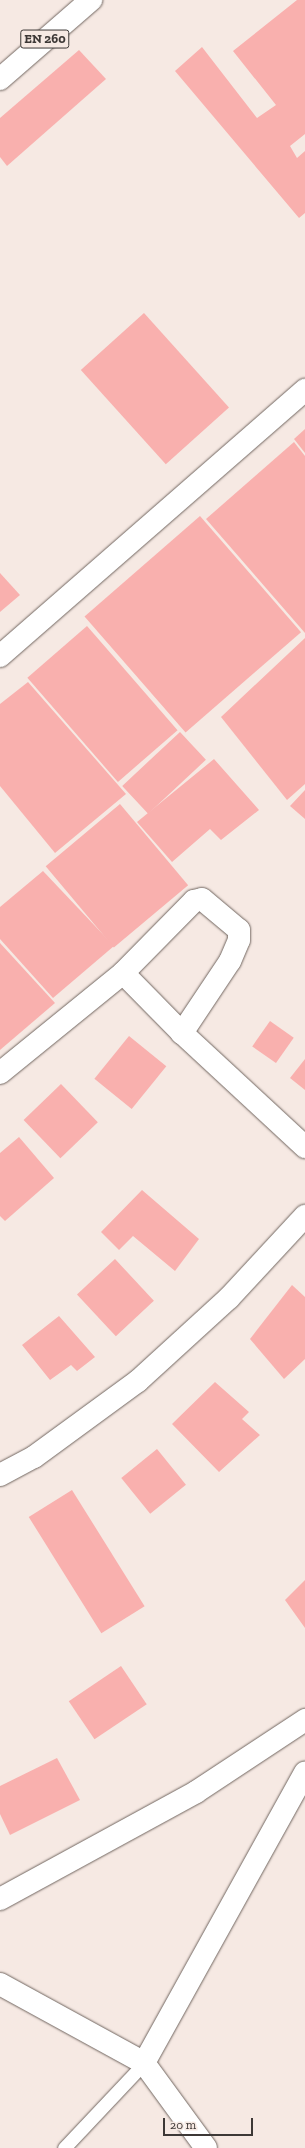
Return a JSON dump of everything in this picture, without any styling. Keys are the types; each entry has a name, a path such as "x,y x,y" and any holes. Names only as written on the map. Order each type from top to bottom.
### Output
{"street":[{"name":"EN 260","path":"0,79 91,0"},
{"path":"0,656 305,390"},
{"path":"0,1072 123,973 194,901 202,899 239,930 239,940 230,961 182,1033"},
{"path":"123,973 182,1033 305,1147"},
{"path":"0,1475 34,1456 138,1381 229,1298 305,1216"},
{"path":"0,1898 196,1792 305,1720"},
{"path":"144,2063 305,1773"},
{"path":"0,1984 144,2063 206,2148"}],"lane":[{"path":"64,2148 144,2063"}],"building":[{"path":"297,0 305,0 305,134 290,146 297,158 305,151 305,213 299,218 175,71 202,47 257,118 276,105 233,51"},
{"path":"79,50 106,79 7,166 0,157 0,118"},
{"path":"144,313 229,407 166,464 81,370"},
{"path":"305,429 305,453 294,439"},
{"path":"294,442 305,456 305,633 206,519"},
{"path":"200,516 301,632 186,733 85,616"},
{"path":"0,573 20,595 0,612"},
{"path":"87,626 178,730 118,782 27,678"},
{"path":"305,638 305,784 287,800 221,717"},
{"path":"28,682 126,794 55,853 0,786 0,704"},
{"path":"180,732 206,760 148,814 122,786"},
{"path":"214,759 259,810 221,840 210,829 172,862 137,822"},
{"path":"305,790 305,819 290,806"},
{"path":"120,804 188,885 114,948 46,866"},
{"path":"43,871 114,946 53,998 0,939 0,907"},
{"path":"0,943 55,1003 0,1050"},
{"path":"270,1021 294,1038 276,1063 252,1046"},
{"path":"129,1036 166,1066 132,1109 94,1079"},
{"path":"305,1059 305,1090 290,1078"},
{"path":"61,1084 98,1122 60,1158 24,1120"},
{"path":"19,1137 54,1178 5,1221 0,1216 0,1153"},
{"path":"142,1190 199,1239 175,1271 133,1236 119,1250 101,1232"},
{"path":"115,1259 154,1301 116,1336 77,1294"},
{"path":"292,1285 305,1297 305,1359 284,1379 250,1339"},
{"path":"59,1316 95,1357 77,1371 71,1365 50,1380 22,1345"},
{"path":"215,1382 249,1412 242,1419 260,1435 219,1472 172,1424"},
{"path":"157,1449 186,1485 150,1514 121,1478"},
{"path":"72,1490 145,1606 101,1633 29,1517"},
{"path":"305,1580 305,1628 285,1600"},
{"path":"121,1666 147,1704 94,1739 69,1701"},
{"path":"57,1758 80,1800 10,1835 0,1814 0,1786"}]}
